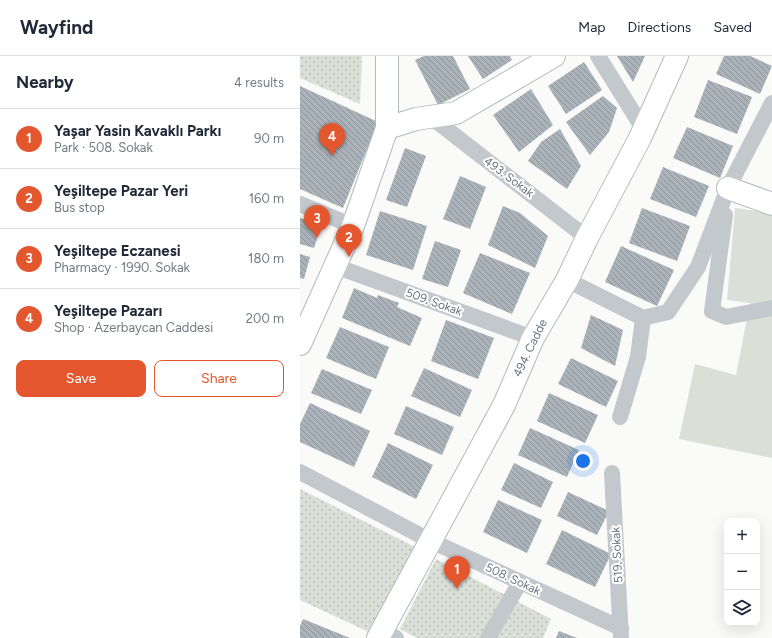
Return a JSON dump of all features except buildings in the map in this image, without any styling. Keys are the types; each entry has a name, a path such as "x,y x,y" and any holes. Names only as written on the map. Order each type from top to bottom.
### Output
{"street":[{"path":"300,344 353,226 387,128 387,56"},
{"path":"387,128 416,119 456,113 554,56"},
{"path":"598,56 644,130"},
{"name":"494. Cadde","path":"385,635 431,541 504,405 533,338 567,280 644,130 678,56"},
{"path":"567,280 643,318 668,312 698,267 728,188 772,103"},
{"name":"493. Sokak","path":"431,117 588,238"},
{"path":"728,188 772,204"},
{"path":"728,188 712,311 726,317 772,308"},
{"path":"300,204 353,226"},
{"name":"509. Sokak","path":"335,266 533,338"},
{"path":"620,417 638,357 643,318"},
{"name":"508. Sokak","path":"300,472 431,541 520,582 621,633"},
{"name":"519. Sokak","path":"612,473 621,633"},
{"path":"488,638 520,582"}],"shaded area":[{"path":"300,56 362,56 360,104 300,78"},
{"path":"735,208 772,213 772,458 679,439 695,364 736,375 750,303 727,300"},
{"path":"300,489 415,547 369,632 300,600"},
{"path":"436,559 551,619 543,638 417,638 400,629"}],"place":[{"name":"Yeşiltepe Pazarı","path":"332,156"},
{"name":"Yeşiltepe Eczanesi","path":"317,238"},
{"name":"Yeşiltepe Pazar Yeri","path":"349,257"},
{"name":"Yaşar Yasin Kavaklı Parkı","path":"457,589"}]}
